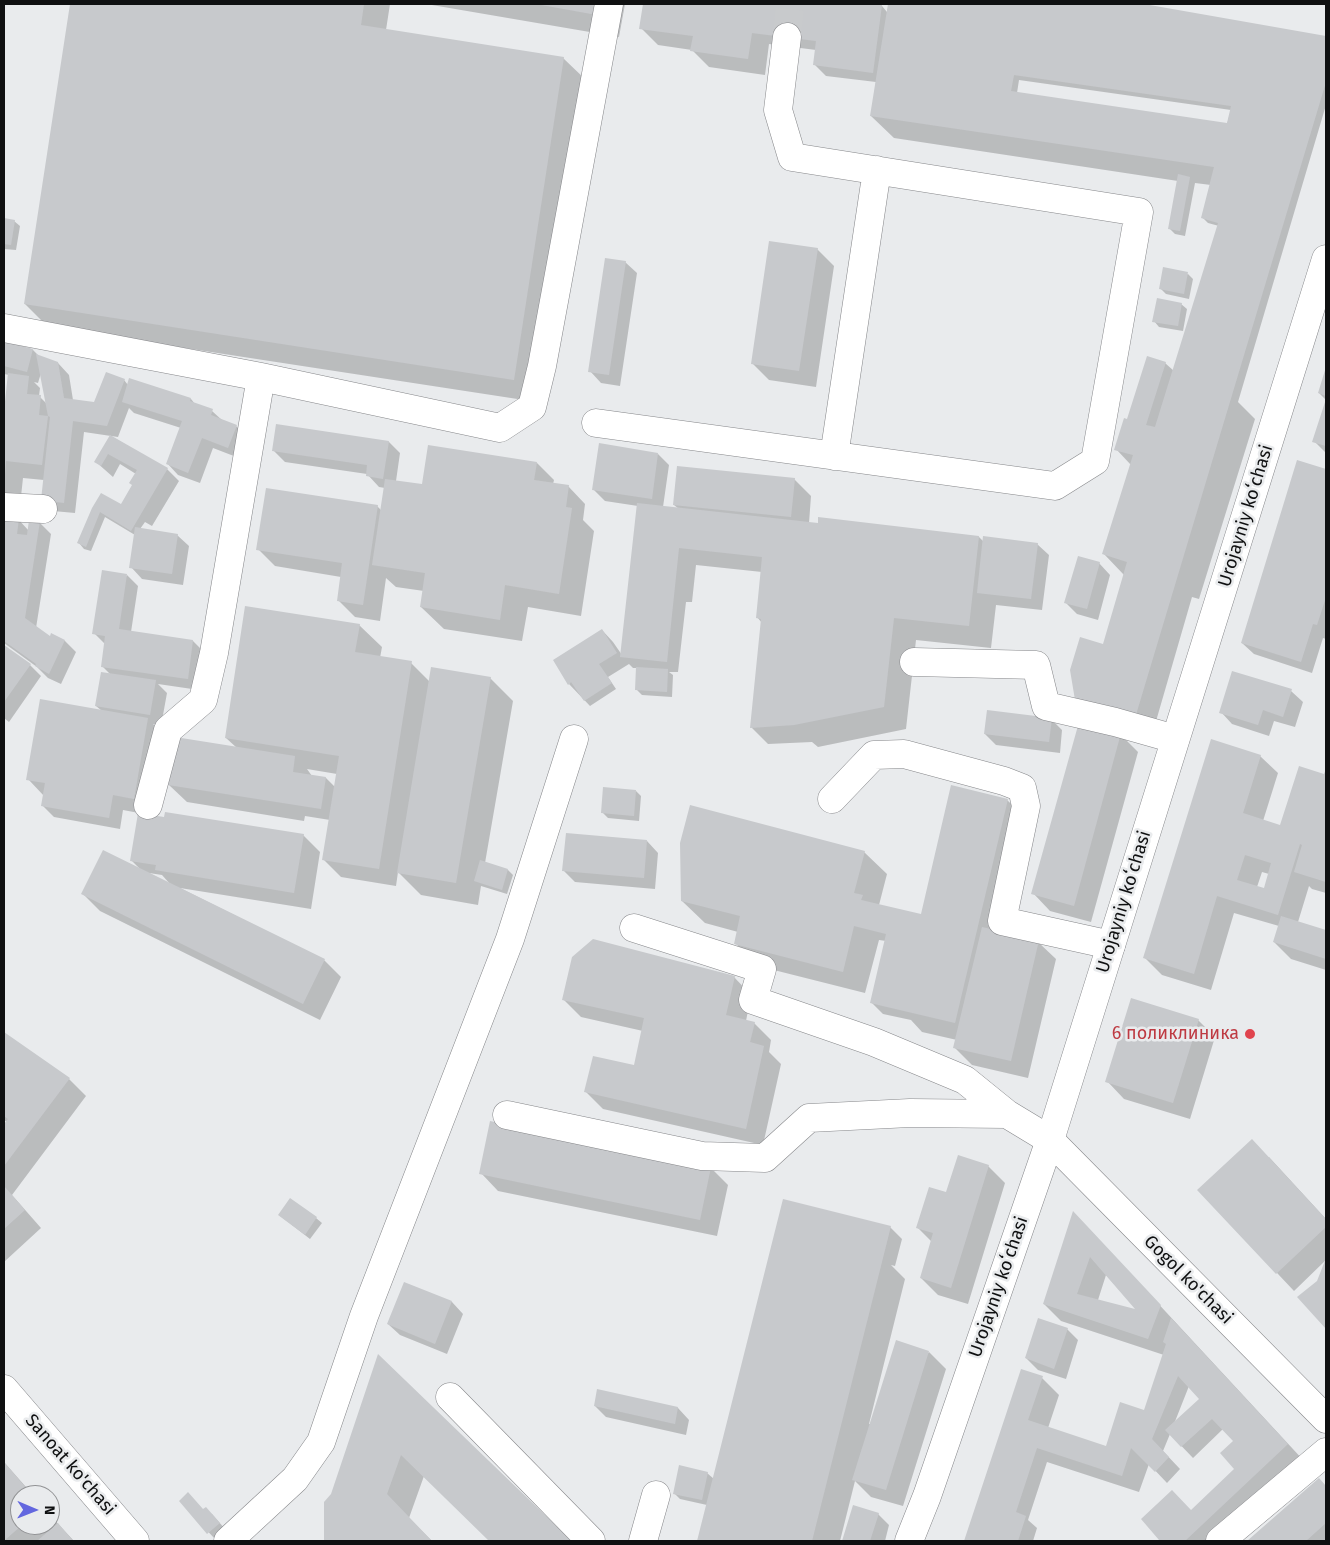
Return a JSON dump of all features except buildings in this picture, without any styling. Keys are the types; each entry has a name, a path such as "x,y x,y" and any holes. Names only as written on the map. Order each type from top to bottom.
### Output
{"main road":[{"path":"4,328 262,377 500,428 532,407 542,366 609,4"},
{"path":"596,424 1055,486 1095,461 1139,212 792,156 778,110 787,37"},
{"path":"834,456 877,170"},
{"name":"Urоjayniy koʻchasi","path":"910,1541 1050,1140 1326,259"},
{"path":"148,806 168,730 203,700 214,653 262,377"},
{"path":"4,507 43,510"},
{"path":"914,662 1036,665 1046,706 1115,722 1175,739"},
{"path":"228,1541 295,1479 321,1442 364,1316 510,938 574,739"},
{"path":"832,799 874,755 904,754 1004,781 1022,788 1026,806 1002,921 1111,945"},
{"name":"Gogol ko'chasi","path":"634,928 762,969 753,1000 874,1042 965,1080 1007,1114 1050,1140 1326,1420"},
{"path":"507,1115 702,1156 764,1158 809,1118 910,1113 1007,1114"},
{"name":"Sanoat ko'chasi","path":"4,1389 135,1541"},
{"path":"450,1397 591,1541"},
{"path":"1220,1541 1326,1452"},
{"path":"643,1541 656,1495"}],"tunnel":[{"path":"787,37 790,4"}],"place":[{"name":"6 поликлиника","path":"1250,1034"}]}
